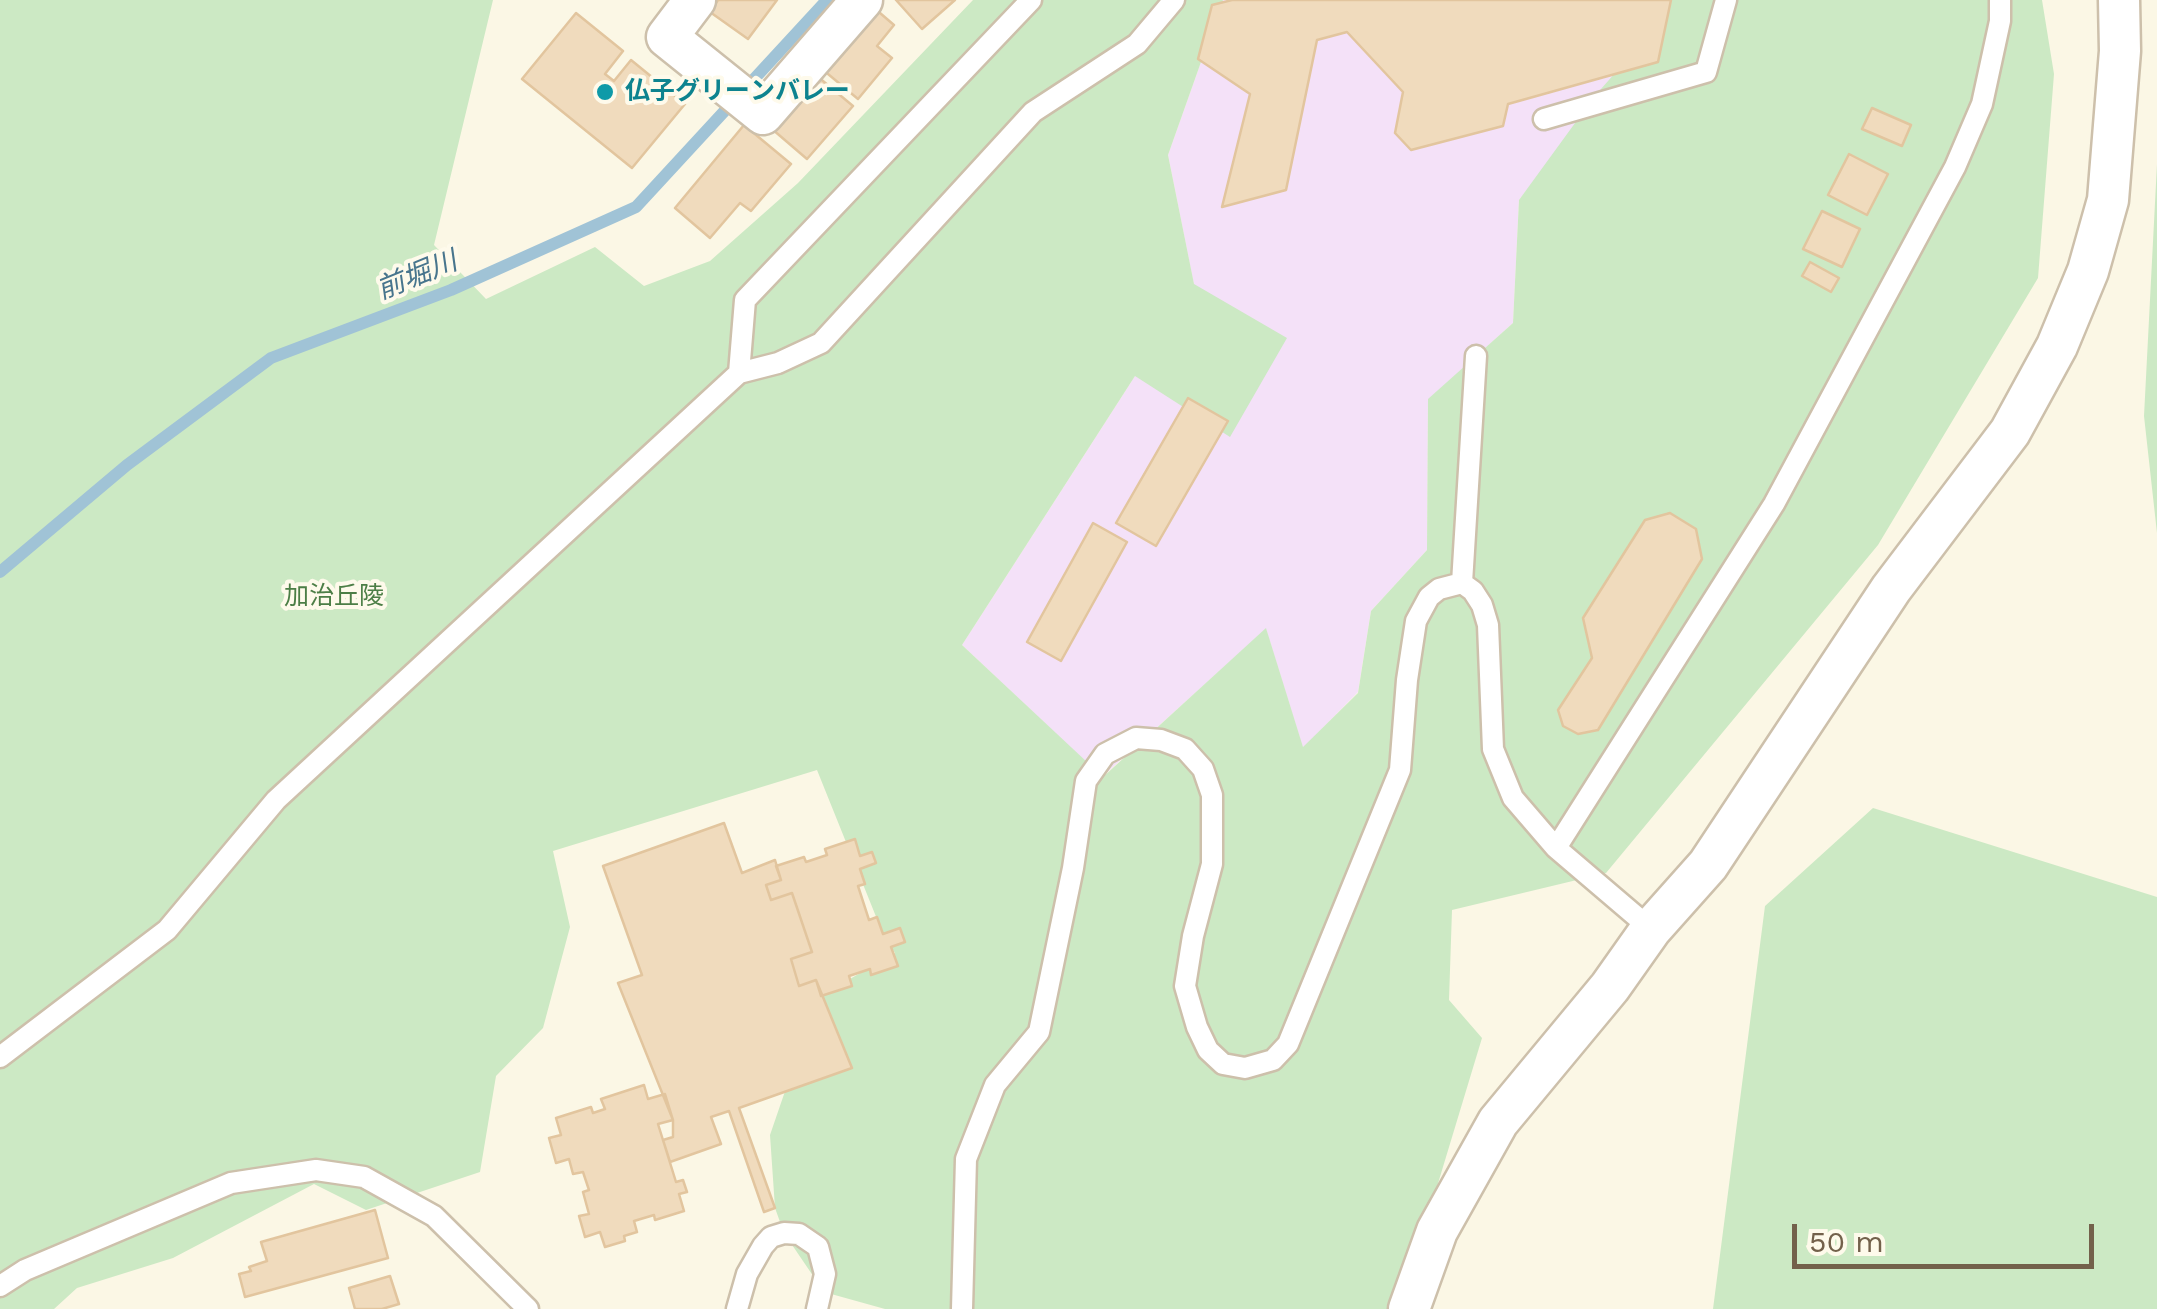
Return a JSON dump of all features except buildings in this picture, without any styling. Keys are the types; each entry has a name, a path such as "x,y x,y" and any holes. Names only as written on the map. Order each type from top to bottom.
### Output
{"street":[{"path":"696,0 668,38 752,105 862,0"},
{"path":"1409,1309 1438,1232 1498,1122 1708,865 1891,589 2010,432 2057,346 2088,270 2108,200 2120,51 2118,0"}],"lane":[{"path":"739,373 745,300 1031,0"},
{"path":"0,1057 166,930 276,800 739,373 778,362 820,343 1033,112 1137,44 1174,0"},
{"path":"1544,119 1706,72 1726,0"},
{"path":"1556,848 1774,504 1956,166 1982,104 2000,20 2000,0"},
{"path":"1462,583 1476,356"},
{"path":"1462,583 1482,605 1488,625 1494,748 1514,798 1556,848 1652,929"},
{"path":"962,1309 966,1159 994,1085 1038,1032 1086,780 1105,754 1136,738 1161,740 1185,749 1203,769 1212,795 1212,864 1185,986 1202,1039 1223,1064 1246,1068 1273,1060 1288,1044 1400,770 1416,621 1428,597 1439,589 1462,583"},
{"path":"0,1286 26,1270 231,1183 316,1170 364,1177 434,1216 528,1309"},
{"path":"737,1309 747,1274 763,1246 771,1237 784,1233 799,1234 818,1247 825,1274 817,1309"}],"shaded area":[{"path":"1223,0 1648,0 1645,40 1519,200 1513,323 1428,400 1427,550 1371,611 1358,692 1303,748 1266,629 1102,777 962,645 1135,376 1286,339 1194,285 1168,155"}],"green space":[{"name":"加治丘陵","path":"0,0 493,0 434,245 486,299 595,247 644,286 710,261 798,183 973,0 1223,0 1168,155 1194,284 1287,338 1230,437 1135,376 962,645 1103,777 1266,628 1303,747 1358,693 1371,611 1427,550 1428,399 1513,323 1519,200 1594,97 1644,40 1648,0 2042,0 2054,74 2038,278 1878,545 1606,873 1452,910 1449,1000 1482,1038 1400,1309 885,1309 824,1292 784,1233 775,1208 770,1135 817,998 895,953 883,934 817,770 553,851 570,927 543,1028 496,1076 480,1172 366,1210 314,1184 173,1258 77,1288 54,1309 0,1309"},
{"path":"2157,164 2157,533 2144,416"},
{"path":"1873,808 2157,897 2157,1309 1713,1309 1765,906"}],"waterway":[{"name":"前堀川","path":"0,572 127,465 271,358 451,290 636,207 827,0"}],"place":[{"name":"仏子グリーンバレー","path":"605,92"}]}
